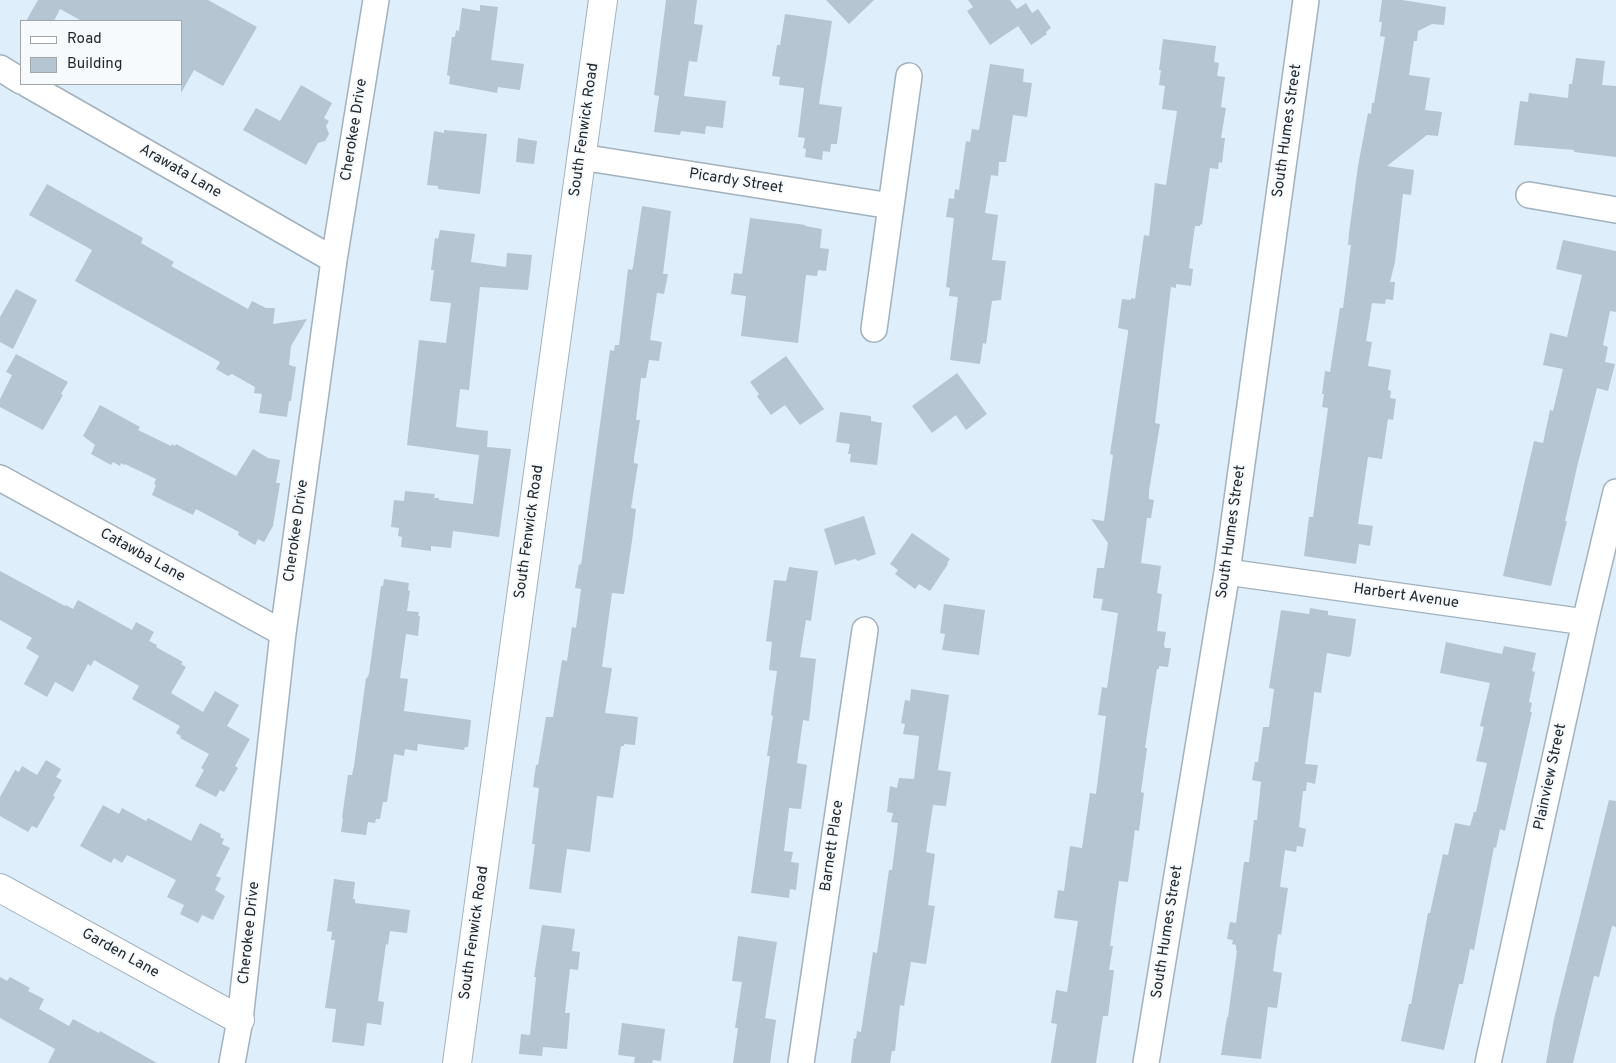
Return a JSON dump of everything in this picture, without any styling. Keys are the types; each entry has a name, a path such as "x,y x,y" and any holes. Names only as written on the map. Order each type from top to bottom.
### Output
{"street":[{"name":"Cherokee Drive","path":"232,1063 240,1020 283,633 334,260 376,0"},
{"name":"South Fenwick Road","path":"457,1063 603,0"},
{"name":"South Humes Street","path":"1146,1063 1227,572 1306,0"},
{"path":"0,68 20,80"},
{"path":"874,328 909,76"},
{"name":"Arawata Lane","path":"29,85 334,260"},
{"name":"Picardy Street","path":"581,157 891,206"},
{"path":"1529,195 1616,210"},
{"name":"Catawba Lane","path":"0,478 283,633"},
{"name":"Plainview Street","path":"1488,1063 1585,622 1616,492"},
{"name":"Harbert Avenue","path":"1227,572 1585,622"},
{"name":"Barnett Place","path":"801,1063 865,630"},
{"name":"Garden Lane","path":"0,888 240,1020"}],"building":[{"path":"38,0 208,0 257,27 223,86 194,70 181,93 182,20 80,20 60,9 54,20 27,20"},
{"path":"666,0 697,0 694,24 703,25 697,62 689,61 684,96 726,101 723,128 706,126 705,134 681,131 680,135 654,132 659,96 654,95"},
{"path":"826,0 874,0 849,24"},
{"path":"968,0 1010,0 1017,9 1026,3 1032,13 1038,9 1051,28 1046,32 1047,34 1031,45 1018,26 990,45 967,11 973,7"},
{"path":"1382,0 1402,0 1446,7 1444,25 1432,24 1418,31 1417,41 1414,41 1409,75 1430,78 1425,110 1442,112 1438,136 1427,135 1387,166 1414,170 1411,195 1403,194 1395,262 1390,282 1395,282 1393,300 1386,299 1385,304 1372,303 1366,341 1372,342 1368,366 1391,370 1388,390 1391,391 1390,398 1396,399 1393,420 1388,419 1382,459 1368,457 1358,524 1373,526 1370,546 1359,544 1356,564 1304,556 1309,517 1313,517 1328,408 1322,407 1325,371 1330,372 1340,308 1343,308 1351,245 1348,245 1349,233 1358,166 1368,113 1371,114 1372,103 1374,103 1385,37 1380,36 1382,22 1379,22"},
{"path":"480,5 498,7 491,60 524,64 520,90 498,87 497,93 449,84 450,76 447,75 452,37 455,37 456,30 459,31 462,8 480,11"},
{"path":"785,14 832,21 819,104 842,107 837,144 831,144 830,152 823,151 822,160 805,157 806,149 803,148 805,138 798,137 804,88 779,85 780,77 772,76"},
{"path":"1163,39 1216,46 1214,62 1219,63 1217,76 1225,77 1221,107 1226,108 1221,138 1225,138 1222,163 1219,162 1218,169 1210,168 1202,225 1195,226 1189,268 1193,269 1191,286 1176,284 1176,288 1171,287 1155,423 1160,424 1149,491 1149,499 1154,500 1151,518 1147,518 1141,563 1161,566 1157,593 1162,594 1157,631 1166,632 1164,645 1165,648 1171,648 1168,667 1159,666 1159,669 1157,669 1145,748 1147,748 1141,792 1144,793 1139,831 1135,830 1128,882 1119,881 1110,946 1113,946 1109,970 1114,970 1108,1016 1103,1016 1096,1063 1051,1063 1057,1024 1051,1023 1056,990 1067,992 1078,921 1054,918 1058,890 1064,891 1070,846 1082,848 1090,793 1096,794 1106,716 1098,715 1102,687 1107,688 1118,613 1101,610 1103,599 1093,598 1097,568 1104,568 1108,543 1091,519 1104,521 1113,455 1110,454 1128,333 1128,330 1118,328 1122,299 1135,299 1144,235 1149,236 1155,183 1166,185 1177,111 1162,109 1165,86 1159,85 1161,70 1159,70"},
{"path":"1576,58 1605,61 1602,85 1616,86 1616,157 1574,152 1574,150 1514,145 1520,101 1528,102 1529,93 1568,98 1569,84 1572,84"},
{"path":"990,64 1024,69 1023,82 1032,83 1027,117 1013,115 1006,162 999,162 998,176 991,175 985,213 998,215 992,260 1006,261 1001,300 992,301 986,344 983,343 980,364 950,360 958,297 949,296 950,288 946,287 954,218 946,217 949,198 954,199 955,189 959,190 966,141 970,142 972,129 979,130"},
{"path":"301,85 332,103 324,118 329,121 326,126 329,134 325,141 318,143 306,165 243,130 256,108 280,121"},
{"path":"444,130 487,134 480,194 438,189 438,186 427,185 434,131 444,133"},
{"path":"518,138 537,141 534,164 516,162"},
{"path":"47,184 143,238 141,243 174,262 171,266 248,309 252,301 266,308 275,308 273,324 307,319 291,346 289,365 296,367 287,417 259,413 262,394 254,393 255,387 232,374 228,376 216,369 220,362 75,281 92,250 29,215"},
{"path":"642,206 671,211 663,274 668,274 664,294 657,293 650,340 662,342 659,361 649,360 646,378 641,378 636,420 640,420 634,458 634,463 638,464 631,508 636,509 624,594 612,593 602,667 612,668 605,713 638,717 635,745 624,744 624,746 621,746 613,798 597,796 590,852 567,849 561,893 529,889 535,844 532,844 539,788 533,787 536,765 538,765 546,717 553,717 562,660 567,661 572,627 576,628 581,589 575,588 579,564 581,565 610,350 614,351 615,345 619,345 628,269 632,270 633,267"},
{"path":"750,218 806,225 822,229 820,248 829,249 826,271 818,270 817,276 806,275 798,343 741,336 746,296 731,294 734,273 742,274"},
{"path":"440,230 475,234 471,262 506,267 507,253 532,255 528,290 480,287 469,390 460,389 456,427 488,431 487,447 511,449 499,537 453,531 451,548 431,546 431,551 401,547 402,537 398,536 399,528 391,527 394,500 404,501 405,491 435,494 434,498 439,498 439,500 473,504 479,455 407,445 419,340 446,343 451,303 430,301 434,270 431,270 435,238 438,239"},
{"path":"1563,240 1616,251 1616,312 1610,311 1603,345 1608,347 1605,362 1615,364 1608,391 1597,388 1577,467 1565,521 1567,521 1551,586 1503,576 1534,441 1543,443 1550,410 1553,411 1563,369 1543,365 1550,333 1567,337 1582,275 1556,269"},
{"path":"16,289 37,300 13,349 0,342 0,317"},
{"path":"16,354 68,382 61,394 63,395 43,430 0,407 0,399 12,375 6,372"},
{"path":"786,356 824,409 800,425 785,405 771,415 757,396 759,394 750,382"},
{"path":"957,373 987,414 966,430 956,415 932,433 912,406"},
{"path":"100,405 140,427 138,430 171,446 176,444 236,476 253,449 268,458 280,460 276,483 280,483 273,526 264,542 258,539 255,545 238,535 239,532 196,509 193,515 152,495 156,479 125,464 121,463 120,466 113,462 111,465 91,454 95,445 83,436"},
{"path":"840,412 871,416 871,421 882,423 877,465 850,462 851,454 848,454 850,444 836,442"},
{"path":"864,516 876,554 858,561 855,559 835,565 824,529"},
{"path":"912,533 950,559 930,591 919,584 915,589 895,574 898,570 890,564"},
{"path":"789,567 818,571 811,621 806,620 800,657 816,659 809,721 803,720 797,763 807,765 801,809 789,808 784,851 793,852 791,862 799,863 796,890 790,889 789,898 751,893 770,756 767,756 777,671 769,670 772,642 766,641 774,580 786,581"},
{"path":"0,571 65,606 73,609 78,600 132,630 136,622 154,632 149,641 183,662 181,664 186,667 171,693 203,712 215,691 239,705 227,726 250,739 235,766 238,768 224,792 220,790 216,797 195,786 204,770 201,768 209,754 180,738 181,736 176,733 180,726 132,699 139,686 94,660 91,666 88,664 73,692 55,682 47,697 24,684 39,656 26,648 32,638 0,620"},
{"path":"384,579 409,583 408,590 410,591 407,611 419,612 418,616 420,616 418,636 406,634 400,678 408,679 404,711 471,720 468,747 465,747 464,750 418,744 417,751 405,749 404,756 394,754 387,802 383,802 380,819 376,819 375,823 368,822 366,835 341,832 348,775 352,775 354,766 366,678 369,674 381,586 383,586"},
{"path":"944,604 985,610 979,655 942,650 945,634 940,633"},
{"path":"1310,608 1328,611 1328,615 1356,619 1351,655 1349,657 1327,653 1321,693 1314,692 1305,764 1318,765 1315,784 1307,782 1306,791 1303,791 1299,827 1306,829 1303,847 1297,846 1296,852 1285,850 1280,887 1288,888 1281,935 1278,934 1273,971 1282,973 1277,1008 1268,1007 1261,1059 1221,1055 1237,951 1236,945 1232,944 1233,940 1227,939 1230,922 1236,923 1244,862 1249,862 1254,820 1257,820 1261,782 1252,780 1255,762 1258,762 1263,727 1269,727 1274,689 1269,688 1281,610 1309,614"},
{"path":"1446,642 1502,654 1504,646 1536,653 1532,671 1535,672 1529,702 1532,703 1530,712 1532,712 1505,831 1500,829 1496,848 1494,847 1474,950 1470,949 1463,984 1459,984 1444,1050 1401,1041 1409,1004 1411,1004 1428,913 1430,913 1443,854 1448,855 1455,823 1470,826 1474,812 1476,812 1487,763 1476,761 1484,727 1480,726 1490,683 1440,673"},
{"path":"911,689 949,695 938,770 951,772 946,806 933,805 926,852 935,854 928,905 935,906 926,964 911,962 904,1006 900,1005 895,1051 892,1051 890,1063 851,1063 854,1038 856,1039 857,1031 861,1032 873,952 877,953 889,870 892,870 898,823 891,822 893,813 887,812 890,786 897,788 899,778 914,779 919,736 903,734 905,724 901,723 905,700 910,701"},
{"path":"46,760 61,769 56,777 62,780 53,796 55,797 37,828 32,826 28,832 0,816 0,797 15,770 19,772 22,766 37,775"},
{"path":"1609,800 1616,801 1616,927 1612,926 1599,977 1594,976 1573,1063 1546,1063 1554,1019"},
{"path":"103,805 119,814 122,808 146,821 148,818 191,841 200,823 221,834 220,837 224,839 222,844 230,848 216,876 221,878 215,890 225,896 213,920 202,915 198,923 180,914 184,905 167,897 176,880 127,855 122,863 114,858 111,863 80,846"},
{"path":"334,879 355,882 353,899 355,899 355,903 410,910 407,933 390,931 388,945 386,944 378,1001 384,1002 381,1025 367,1023 364,1046 332,1042 336,1009 325,1008 335,940 331,940 332,932 327,931"},
{"path":"542,925 575,929 572,951 580,952 578,970 570,969 565,1013 570,1013 567,1049 543,1047 542,1056 519,1054 521,1034 530,1035 536,977 534,977"},
{"path":"738,936 777,942 765,1018 776,1020 770,1063 733,1063 738,1028 735,1028 742,982 732,981"},
{"path":"0,977 7,981 10,977 30,988 28,991 44,999 39,1009 69,1026 73,1019 99,1033 100,1031 157,1063 48,1063 55,1049 0,1018"},
{"path":"622,1023 665,1029 661,1061 653,1060 652,1063 634,1063 635,1057 618,1055"}]}
